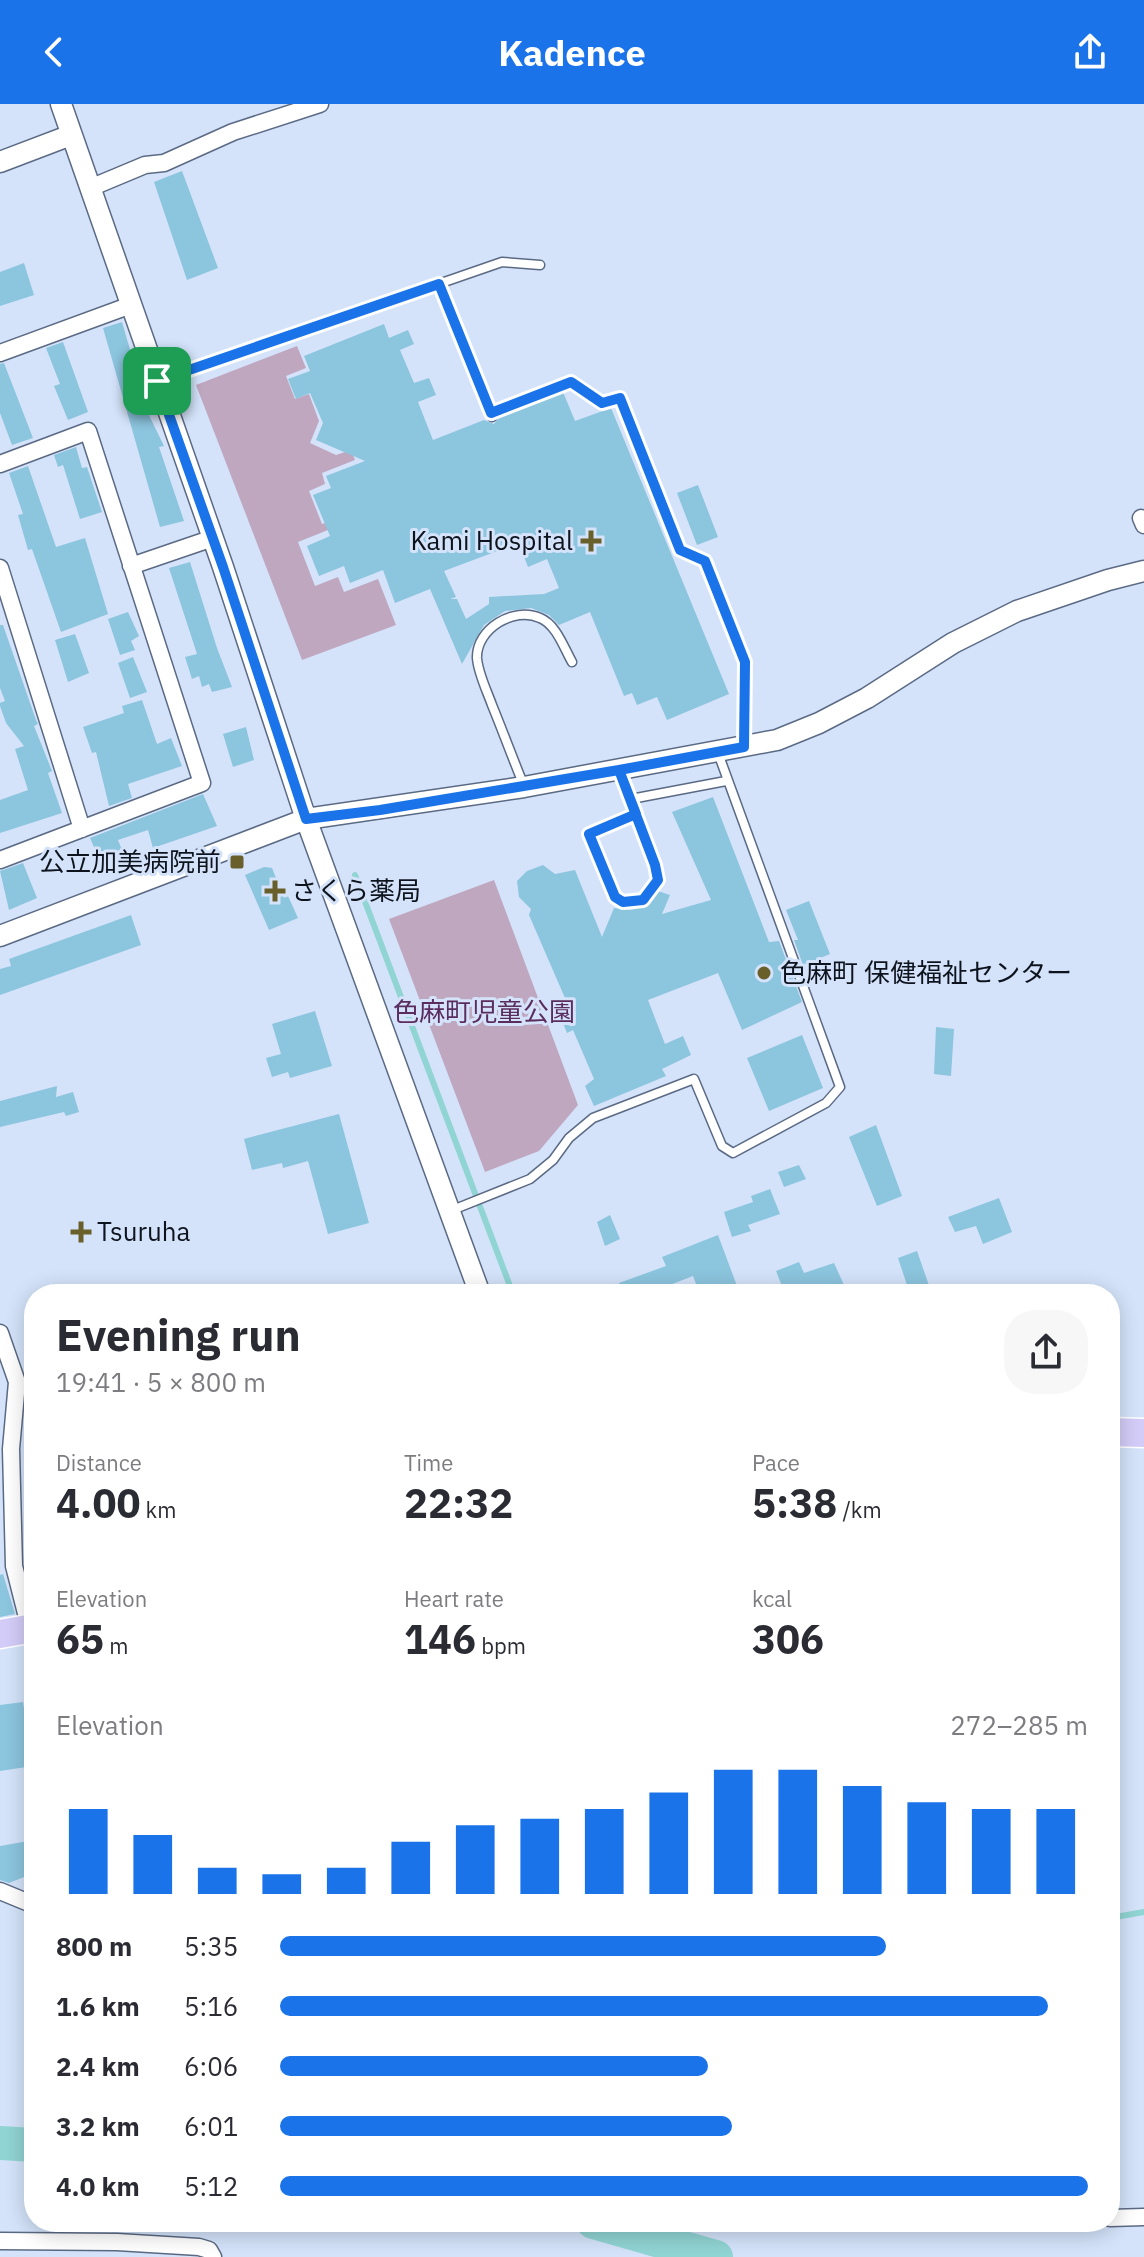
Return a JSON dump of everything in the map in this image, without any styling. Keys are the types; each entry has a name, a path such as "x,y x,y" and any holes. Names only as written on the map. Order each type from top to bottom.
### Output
{"highway":[{"path":"1120,1432 1144,1433"},
{"path":"0,1634 24,1630"}],"street":[{"path":"61,104 213,538 306,819 458,1208 477,1284"},
{"path":"90,188 145,165 164,163 233,132 320,104"},
{"path":"0,162 71,135"},
{"path":"0,353 131,305"},
{"path":"0,464 88,431 202,783 0,860"},
{"path":"131,566 213,538"},
{"path":"0,568 82,829"},
{"path":"0,936 306,819 524,787 777,740 867,698 953,643 1017,611 1144,571"},
{"path":"0,1333 17,1382 11,1449 13,1553 24,1600"},
{"path":"0,1891 24,1901"},
{"path":"1120,2218 1144,2217"},
{"path":"0,2241 117,2242 199,2247 209,2250 213,2257"}],"lane":[{"path":"157,381 502,262 540,265"},
{"path":"439,284 491,415 571,382 602,403 620,398 680,550 705,561 745,662 744,747"},
{"path":"524,787 484,683 477,657 482,637 494,625 514,615 540,618 556,632 572,662"},
{"path":"458,1208 530,1179 593,1118 694,1079 722,1146 733,1153 826,1103 840,1087 726,781 718,752"},
{"path":"619,770 631,799 655,865 658,880 643,900 623,902 615,897 589,834 636,814"},
{"path":"631,799 726,781"}],"green space":[{"path":"297,346 306,368 286,376 295,399 309,394 319,421 310,443 336,455 351,450 355,460 322,473 325,484 309,491 322,524 331,521 333,528 298,542 315,586 338,577 344,592 378,579 396,625 302,660 196,385"},
{"name":"色麻町児童公園","path":"494,880 578,1105 539,1151 485,1172 389,919"}],"building":[{"path":"182,171 218,268 187,280 154,182"},
{"path":"24,263 34,295 0,306 0,272"},
{"path":"122,322 151,410 147,411 164,446 159,447 184,521 160,527 103,328"},
{"path":"384,324 389,338 408,330 414,344 400,350 414,383 429,378 436,395 418,402 433,440 484,420 494,424 499,417 563,392 575,421 611,408 729,694 667,720 657,697 637,705 632,693 624,696 590,612 559,625 549,615 531,608 505,611 484,625 462,664 430,589 395,603 383,570 350,583 344,566 319,576 307,546 330,536 313,495 331,488 326,476 365,461 316,440 323,423 310,393 296,399 288,379 310,371 304,356","holes":["519,543 528,567 547,559 559,588 544,594 489,597 489,604 466,619 457,599 450,599 456,597 444,571"]},
{"path":"63,342 88,412 68,420 54,386 60,384 46,348"},
{"path":"4,363 33,438 12,445 0,413 0,364"},
{"path":"76,447 82,468 87,467 102,512 80,519 63,465 58,467 54,455"},
{"path":"28,466 56,547 85,538 108,614 61,632 32,549 28,550 18,515 23,514 9,473"},
{"path":"698,485 718,537 697,545 677,493"},
{"path":"190,562 232,687 212,692 209,684 202,687 199,676 192,679 185,657 197,654 169,568"},
{"path":"128,612 139,636 131,641 135,650 120,655 108,619"},
{"path":"0,625 3,625 38,724 34,726 52,771 48,773 62,813 0,833 0,800 28,790 15,749 24,746 6,723 0,706 5,701 0,688"},
{"path":"75,634 89,673 68,682 55,640"},
{"path":"133,657 147,692 130,698 118,663"},
{"path":"142,700 157,744 171,738 182,766 128,784 132,798 109,806 96,752 92,753 83,727 124,713 122,706"},
{"path":"246,727 254,760 233,767 223,734"},
{"path":"203,794 217,826 153,848 148,830 118,840 126,860 103,868 90,838"},
{"path":"713,797 769,942 779,941 802,1002 742,1030 718,973 648,1000 665,1044 683,1036 691,1055 662,1069 666,1076 594,1106 585,1086 594,1079 573,1030 567,1033 558,1010 568,1005 529,915 531,909 519,897 517,881 527,871 543,865 555,874 575,870 602,937 614,908 631,910 646,906 658,891 670,895 662,914 711,900 672,812"},
{"path":"23,863 37,898 9,910 0,871"},
{"path":"264,867 272,868 284,898 288,896 298,918 269,930 245,875"},
{"path":"809,901 830,954 803,965 794,940 798,940 786,910"},
{"path":"131,915 141,945 0,995 0,969 11,966 9,959"},
{"path":"315,1011 332,1066 290,1078 288,1072 272,1077 266,1058 281,1054 272,1024"},
{"path":"936,1027 954,1029 951,1076 934,1074"},
{"path":"802,1035 823,1088 769,1111 747,1058"},
{"path":"57,1086 56,1097 73,1092 79,1112 66,1116 64,1112 0,1127 0,1101"},
{"path":"339,1114 369,1223 328,1234 308,1161 283,1168 282,1163 252,1170 244,1139"},
{"path":"876,1125 902,1196 877,1206 849,1137"},
{"path":"799,1165 806,1179 784,1187 778,1172"},
{"path":"770,1189 780,1214 748,1225 751,1231 732,1237 724,1212 753,1202 751,1196"},
{"path":"999,1198 1012,1232 983,1244 976,1226 955,1232 948,1217"},
{"path":"610,1215 620,1239 605,1246 597,1222"},
{"path":"718,1235 736,1284 696,1284 693,1276 672,1284 619,1284 666,1266 662,1257"},
{"path":"917,1251 929,1284 907,1284 898,1258"},
{"path":"799,1262 804,1273 834,1263 844,1284 781,1284 776,1271"},
{"path":"3,1574 15,1614 0,1617 0,1575"},
{"path":"23,1702 24,1767 0,1771 0,1705"},
{"path":"24,1842 24,1877 9,1883 0,1880 0,1846"}],"waterway":[{"path":"355,875 509,1284"},
{"path":"1120,1916 1144,1912"},
{"path":"0,2143 24,2144"},
{"path":"628,2232 716,2257"}],"place":[{"name":"Kami Hospital","path":"591,541"},
{"name":"公立加美病院前","path":"237,862"},
{"name":"さくら薬局","path":"275,891"},
{"name":"色麻町 保健福祉センター","path":"764,973"},
{"name":"Tsuruha","path":"81,1232"}],"route":[{"path":"157,381 223,567 306,819 380,810 619,770 655,865 658,880 652,892 643,900 633,903 615,897 589,834 636,814 619,770 744,747 745,662 705,561 680,550 620,398 602,403 571,382 491,413 439,284 157,381"}]}
